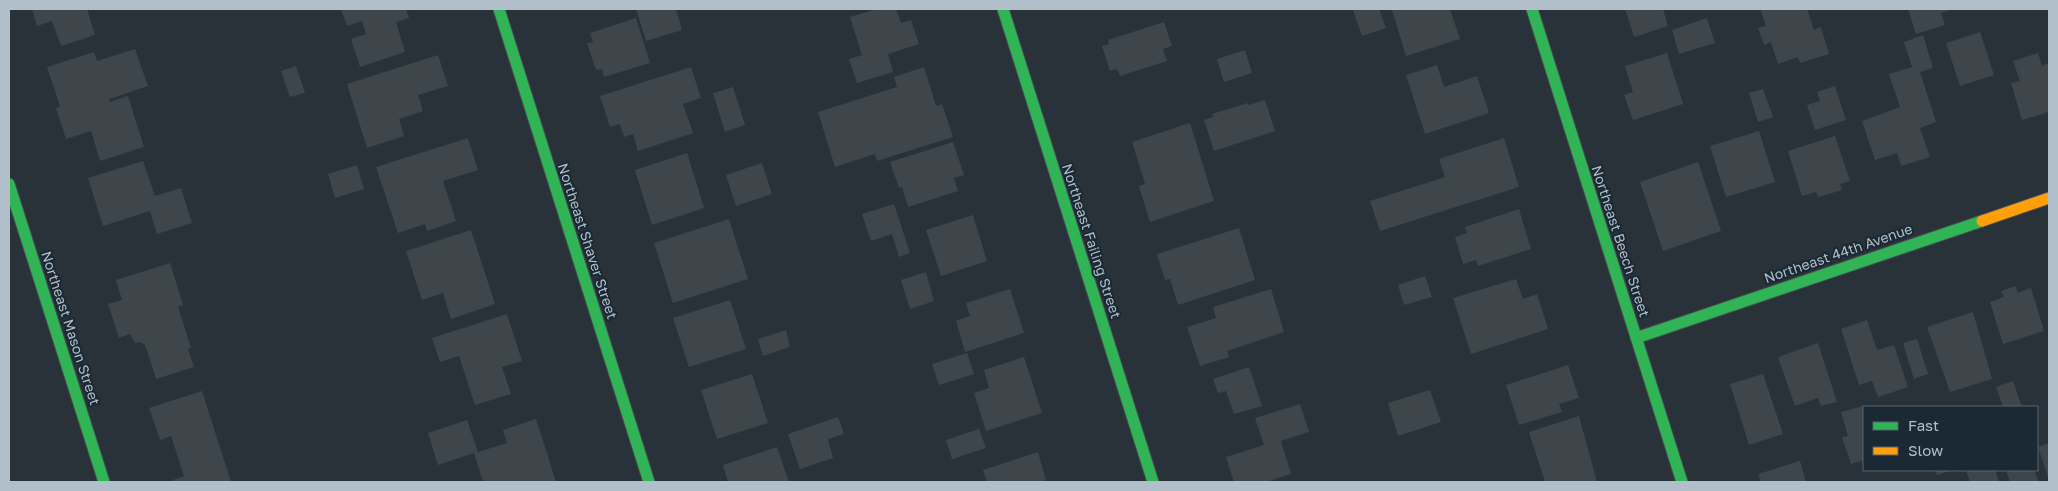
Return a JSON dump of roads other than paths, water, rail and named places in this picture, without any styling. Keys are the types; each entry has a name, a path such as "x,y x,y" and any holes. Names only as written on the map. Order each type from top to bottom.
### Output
{"street":[{"name":"Northeast Shaver Street","path":"499,9 649,482"},
{"name":"Northeast Failing Street","path":"1003,9 1153,482"},
{"name":"Northeast Beech Street","path":"1532,9 1682,482"},
{"name":"Northeast Mason Street","path":"9,184 104,482"},
{"name":"Northeast 44th Avenue","path":"1636,338 2049,198"}]}
